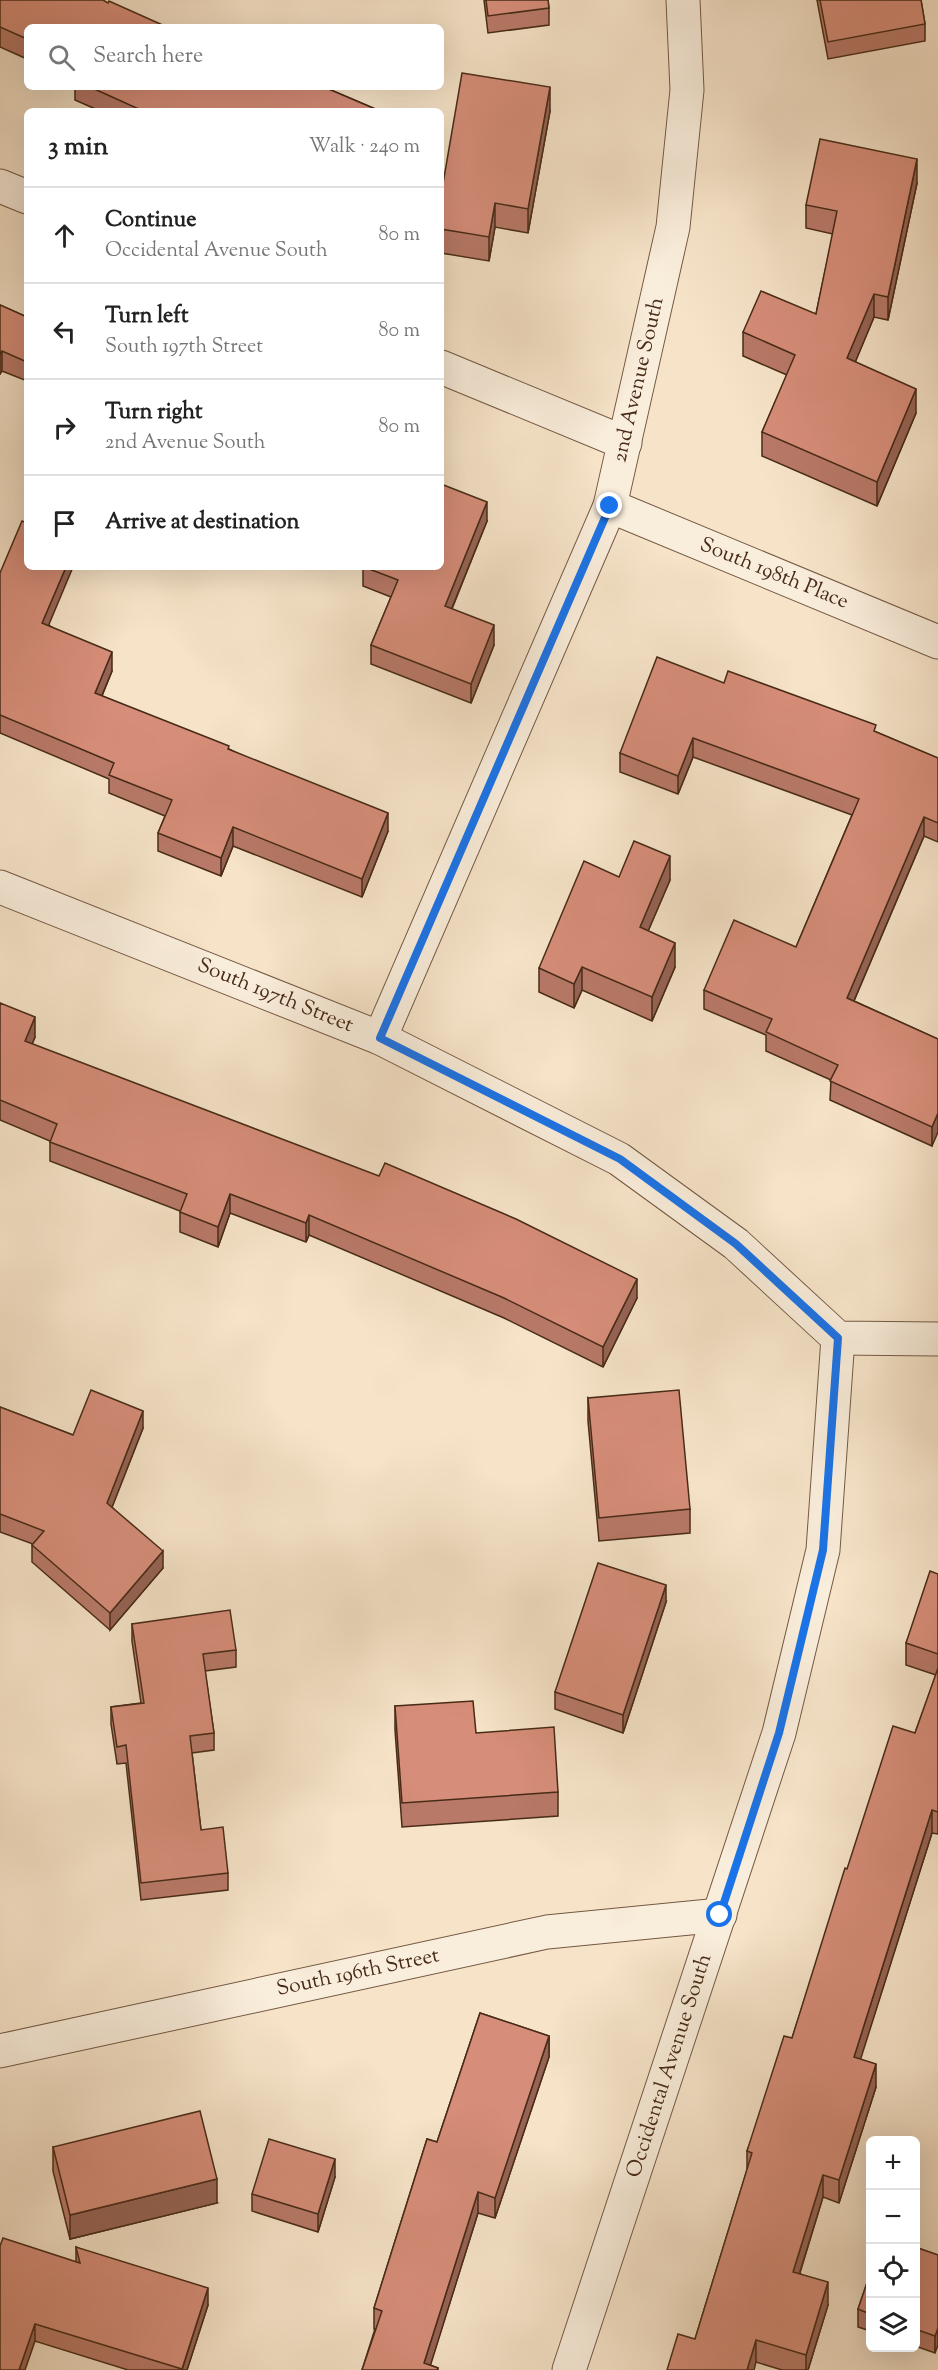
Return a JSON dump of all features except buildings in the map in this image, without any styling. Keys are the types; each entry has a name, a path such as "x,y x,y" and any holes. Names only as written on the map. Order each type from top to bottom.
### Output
{"street":[{"name":"2nd Avenue South","path":"380,1038 610,506 673,227 687,90 683,0"},
{"path":"0,186 24,196"},
{"path":"444,368 625,443"},
{"name":"South 198th Place","path":"610,506 938,642"},
{"name":"South 197th Street","path":"0,887 380,1038 620,1159 736,1244 838,1338"},
{"path":"838,1338 938,1339"},
{"name":"Occidental Avenue South","path":"569,2370 779,1733 823,1550 838,1338"},
{"name":"South 196th Street","path":"0,2051 547,1932 720,1915"}],"route":[{"path":"610,506 380,1038 620,1159 736,1244 838,1338 823,1550 779,1733 720,1915"}]}
